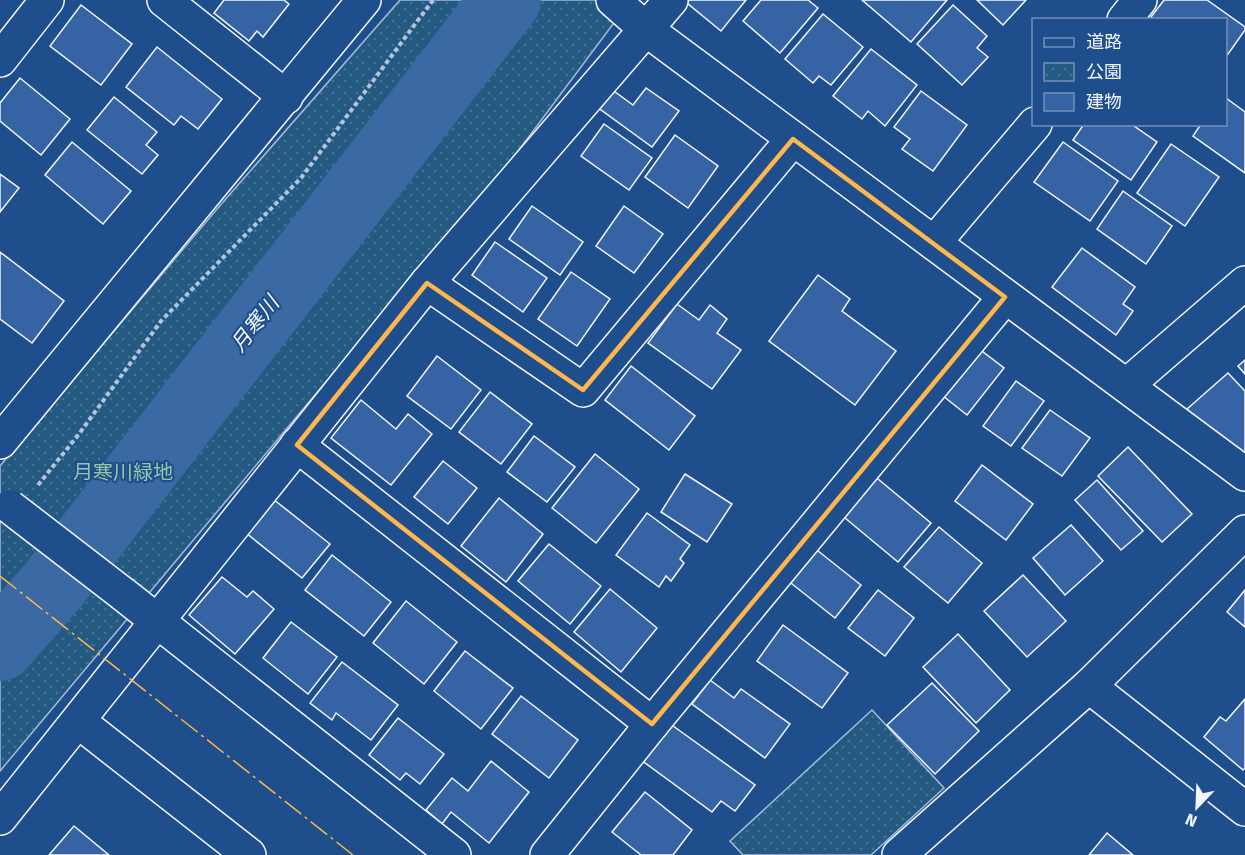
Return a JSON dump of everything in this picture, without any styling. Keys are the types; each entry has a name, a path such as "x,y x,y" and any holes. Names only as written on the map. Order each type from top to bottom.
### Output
{"street":[{"path":"0,60 47,0"},
{"path":"164,0 286,97"},
{"path":"0,442 364,0"},
{"path":"613,0 647,30 1245,474"},
{"path":"0,818 427,283 671,0"},
{"path":"1126,18 1140,0"},
{"path":"934,243 1033,126"},
{"path":"427,283 583,390 793,139"},
{"path":"1127,385 1245,283"},
{"path":"547,855 652,724 1005,297"},
{"path":"297,445 652,724"},
{"path":"5,503 454,855"},
{"path":"899,855 1089,686 1245,532"},
{"path":"1089,686 1245,809"},
{"path":"78,721 249,855"}],"path":[{"path":"36,488 79,434 160,321 301,178 433,0"}],"highlighted area":[{"path":"793,139 1005,297 652,724 297,445 427,283 583,390"}],"green space":[{"name":"月寒川緑地","path":"400,0 631,0 510,162 0,771 0,466 217,209"},
{"path":"872,710 944,788 871,855 743,855 730,841"}],"building":[{"path":"224,0 284,0 289,4 263,37 257,31 249,41 214,13"},
{"path":"689,0 746,0 721,31 687,3"},
{"path":"761,0 808,0 818,8 780,53 743,21"},
{"path":"862,0 947,0 911,42"},
{"path":"977,0 1026,0 1003,25"},
{"path":"1164,0 1207,0 1245,27 1245,30 1227,56 1227,18 1151,17"},
{"path":"81,5 132,44 101,85 50,46"},
{"path":"953,5 987,36 977,48 988,57 962,85 917,44"},
{"path":"823,14 863,47 831,85 819,76 813,83 785,59"},
{"path":"157,47 222,99 198,129 181,116 174,125 126,87"},
{"path":"871,49 917,85 885,126 868,111 862,119 833,96"},
{"path":"20,78 70,119 41,155 0,121 0,103"},
{"path":"607,86 633,105 646,88 679,111 652,147 593,104"},
{"path":"921,91 967,125 933,171 902,149 910,139 894,127"},
{"path":"114,97 157,132 146,145 158,155 142,174 87,130"},
{"path":"1227,99 1245,112 1245,173 1193,136 1200,126 1227,126"},
{"path":"604,124 652,158 629,190 581,156"},
{"path":"1083,126 1134,126 1157,142 1131,180 1073,140"},
{"path":"675,135 718,166 688,208 645,177"},
{"path":"72,142 131,191 103,224 45,175"},
{"path":"1063,142 1118,181 1090,221 1034,182"},
{"path":"1171,144 1219,177 1185,226 1137,193"},
{"path":"0,174 19,188 0,212"},
{"path":"1123,191 1172,226 1146,264 1097,229"},
{"path":"532,206 583,242 560,275 509,239"},
{"path":"624,206 663,234 634,273 596,246"},
{"path":"495,242 547,278 523,312 472,275"},
{"path":"1082,248 1135,287 1123,304 1133,311 1116,335 1052,287"},
{"path":"0,252 64,301 32,343 0,319"},
{"path":"571,272 610,299 577,346 538,319"},
{"path":"818,275 850,299 842,311 896,351 855,405 769,341"},
{"path":"677,304 699,320 710,305 727,319 717,333 741,350 712,389 648,343"},
{"path":"970,342 1004,368 967,415 933,388"},
{"path":"437,356 481,390 451,429 407,396"},
{"path":"1245,360 1245,374 1238,366"},
{"path":"631,366 695,416 669,450 605,400"},
{"path":"1228,373 1245,391 1245,466 1240,470 1187,409"},
{"path":"1016,381 1044,401 1011,446 983,426"},
{"path":"490,392 532,424 501,464 459,432"},
{"path":"361,400 396,429 408,414 432,434 391,485 331,438"},
{"path":"1050,410 1090,438 1062,476 1022,448"},
{"path":"534,436 575,467 547,502 507,472"},
{"path":"1128,447 1192,514 1162,542 1098,476"},
{"path":"595,454 639,489 596,543 552,508"},
{"path":"443,461 477,488 448,524 414,497"},
{"path":"982,465 1033,504 1006,540 955,501"},
{"path":"685,474 732,504 707,542 661,512"},
{"path":"872,474 931,523 898,562 839,513"},
{"path":"1097,480 1143,531 1121,550 1075,500"},
{"path":"499,498 543,534 506,582 461,546"},
{"path":"273,499 330,544 302,578 246,533"},
{"path":"647,513 690,545 680,559 684,563 671,581 666,576 659,587 616,555"},
{"path":"1071,525 1103,561 1065,595 1033,558"},
{"path":"939,527 982,563 948,603 904,567"},
{"path":"808,543 861,585 835,618 782,576"},
{"path":"549,544 601,586 570,624 518,581"},
{"path":"332,555 391,602 364,636 305,590"},
{"path":"1023,575 1066,621 1027,657 984,611"},
{"path":"222,577 247,597 253,591 274,609 235,654 189,615"},
{"path":"610,589 657,628 621,672 574,632"},
{"path":"878,590 914,618 885,656 848,628"},
{"path":"1245,590 1245,627 1227,612"},
{"path":"406,601 457,642 424,684 373,643"},
{"path":"291,622 337,657 308,694 263,658"},
{"path":"783,625 848,673 822,708 757,661"},
{"path":"958,634 1010,690 976,723 923,667"},
{"path":"465,651 513,688 481,729 434,691"},
{"path":"342,662 398,705 371,740 336,713 332,720 310,703"},
{"path":"710,680 734,698 741,689 790,724 765,758 692,704"},
{"path":"932,683 979,731 935,774 887,725"},
{"path":"521,696 578,740 549,778 492,734"},
{"path":"1245,699 1245,768 1243,770 1204,737 1220,717 1226,721"},
{"path":"398,718 444,754 420,784 406,773 400,780 369,755"},
{"path":"669,723 755,785 735,811 721,801 712,812 641,760"},
{"path":"491,761 529,792 489,843 451,812 442,824 426,810 452,778 468,791"},
{"path":"645,792 692,830 673,855 641,855 612,832"},
{"path":"74,826 109,855 49,855"},
{"path":"1107,833 1133,855 1089,855"}],"waterway":[{"name":"月寒川","path":"0,646 55,583 506,0"}],"power":[{"path":"0,576 353,855"}]}
